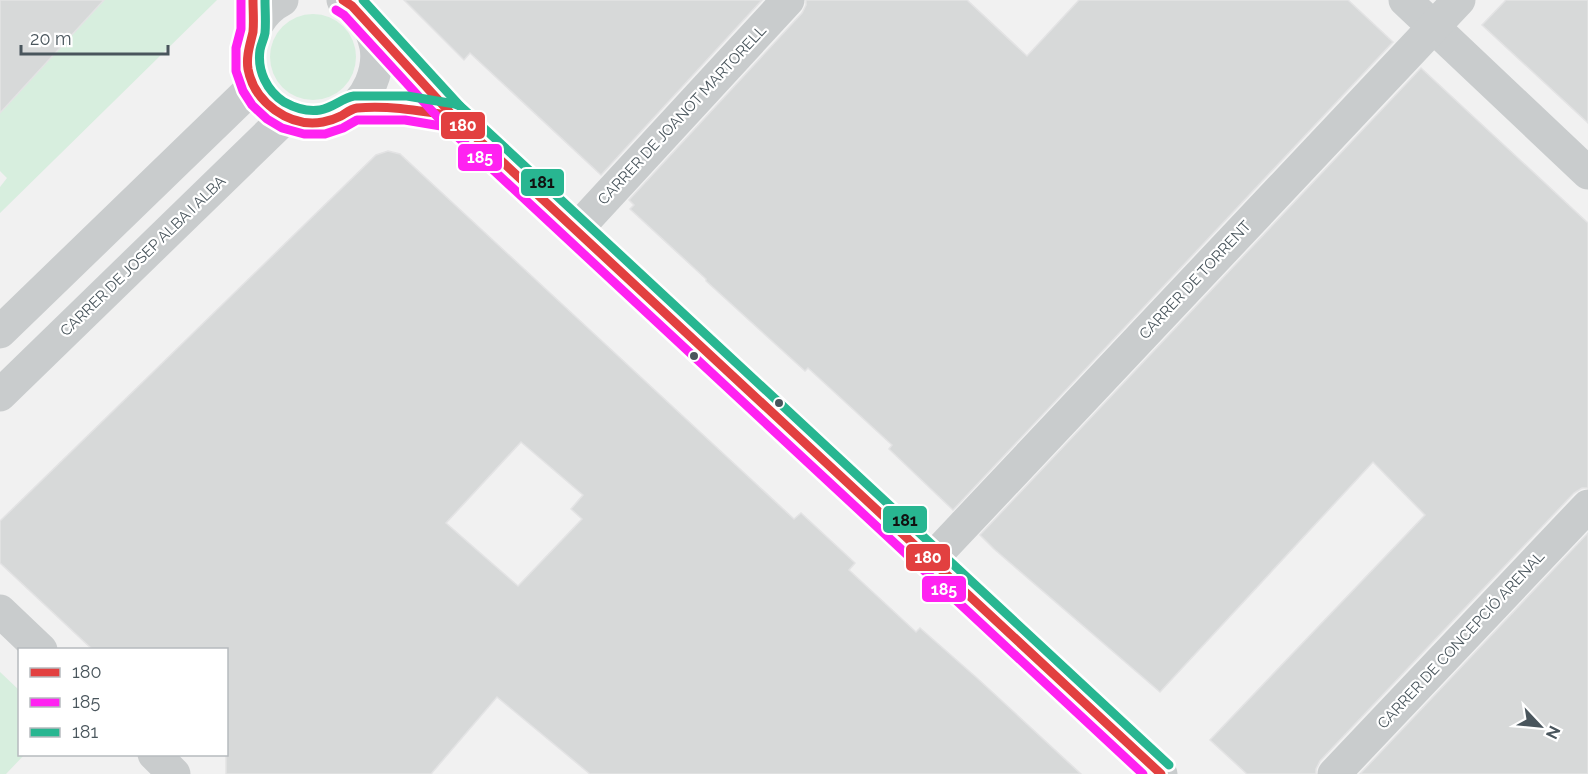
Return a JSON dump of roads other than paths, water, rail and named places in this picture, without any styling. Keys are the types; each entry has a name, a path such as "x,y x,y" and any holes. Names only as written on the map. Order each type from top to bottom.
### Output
{"street":[{"path":"282,0 263,14 253,16 248,49 248,68 254,86 262,99 286,117 304,122 322,122 339,117 354,108 367,93 375,74 377,55 374,36 354,9"},
{"name":"CARRER DE JOANOT MARTORELL","path":"576,230 788,0"},
{"path":"1405,0 1588,173"},
{"name":"CARRER DE TORRENT","path":"931,560 1459,0"},
{"path":"354,9 453,116 1161,774"},
{"path":"0,332 254,86"},
{"path":"354,108 406,108 453,116"},
{"name":"CARRER DE JOSEP ALBA I ALBA","path":"0,395 286,117"},
{"name":"CARRER DE CONCEPCIÓ ARENAL","path":"1334,774 1588,506"},
{"path":"0,611 39,648"},
{"path":"156,756 174,774"}]}
